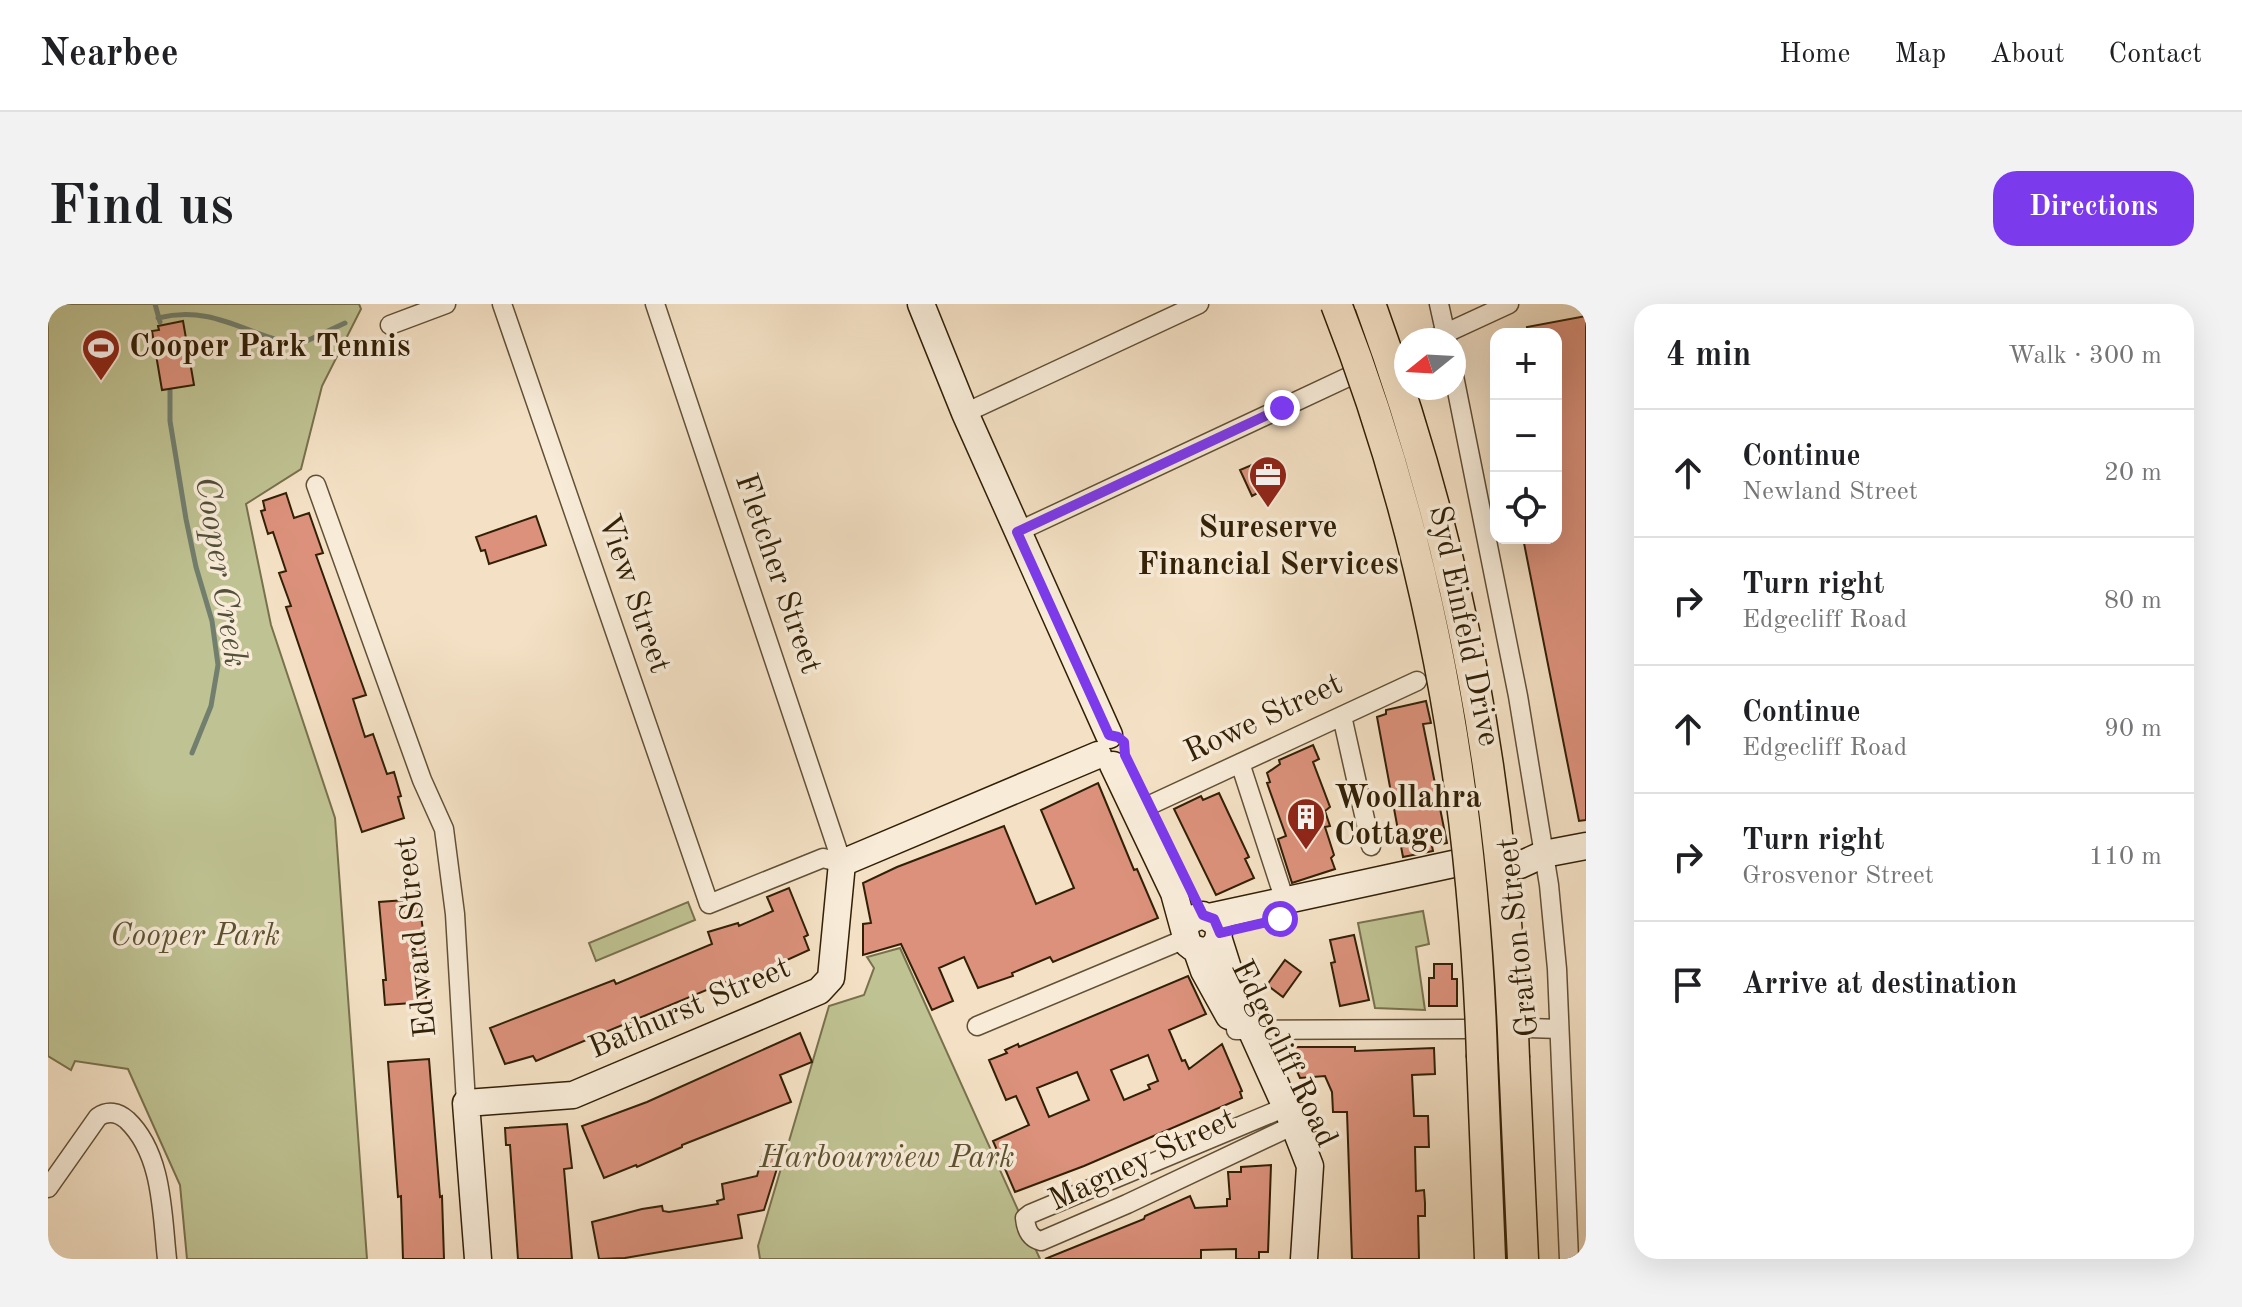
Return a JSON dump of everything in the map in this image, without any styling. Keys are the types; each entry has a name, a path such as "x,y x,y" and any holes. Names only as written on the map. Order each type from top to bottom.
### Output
{"main road":[{"name":"Syd Einfeld Drive","path":"1336,304 1375,415 1432,626 1467,843 1480,989 1490,1259"},
{"name":"Syd Einfeld Drive","path":"1370,304 1427,474 1475,677 1499,837 1512,988 1523,1259"}],"street":[{"path":"390,325 446,304"},
{"name":"View Street","path":"502,304 709,904 823,858 842,863"},
{"name":"Fletcher Street","path":"655,304 842,863"},
{"name":"Edgecliff Road","path":"921,304 1111,753 1143,808 1174,893 1203,932 1230,981 1243,1030 1310,1166 1304,1259"},
{"path":"965,413 1199,304"},
{"path":"1439,304 1440,328"},
{"path":"1461,328 1509,304"},
{"path":"1017,532 1346,378"},
{"name":"Grafton Street","path":"1459,400 1518,696 1544,854 1557,969 1569,1259"},
{"name":"Edward Street","path":"316,485 422,780 444,829 455,914 478,1259"},
{"name":"Rowe Street","path":"1143,808 1417,681"},
{"path":"1342,716 1371,846"},
{"path":"842,863 1111,753"},
{"path":"1240,763 1285,901"},
{"path":"1519,858 1586,846"},
{"name":"Bathurst Street","path":"466,1103 573,1095 819,991 831,978 842,863"},
{"path":"977,1026 1203,932 1285,901 1454,872 1203,932"},
{"path":"1529,1028 1559,1029"},
{"path":"1243,1030 1465,1029"},
{"path":"48,1188 98,1117 108,1112 120,1115 140,1137 155,1172 167,1259"},
{"name":"Magney Street","path":"1285,1118 1127,1204 1041,1241 1035,1240 1026,1230 1025,1218 1030,1214 1285,1118"}],"green space":[{"name":"Cooper Park","path":"48,304 359,304 361,309 322,386 301,469 246,504 271,625 335,818 367,1259 187,1259 180,1185 128,1069 75,1061 71,1070 48,1056"},
{"path":"688,902 695,920 596,961 589,943"},
{"path":"1423,911 1429,944 1416,947 1425,1010 1375,1008 1358,923"},
{"name":"Harbourview Park","path":"900,948 1040,1259 760,1259 758,1246 829,1006 864,995 874,968 867,957"}],"building":[{"path":"1586,316 1586,820 1579,821 1524,544 1562,544 1562,328 1527,327"},
{"path":"183,321 194,385 162,390 152,331 159,330 158,326"},
{"path":"1254,464 1265,489 1252,496 1240,470"},
{"path":"286,493 294,518 309,513 323,553 316,555 366,695 353,699 365,737 373,734 387,774 394,772 401,796 398,797 404,818 362,832 286,607 291,606 279,573 286,571 273,532 268,534 261,511 265,510 263,501"},
{"path":"536,516 546,545 489,564 485,550 481,551 476,537"},
{"path":"1426,701 1431,723 1423,724 1447,843 1432,846 1433,851 1403,857 1377,717 1386,714 1386,710"},
{"path":"1313,745 1319,759 1313,762 1330,807 1325,811 1330,826 1325,827 1335,869 1292,883 1278,839 1286,836 1267,783 1270,782 1267,773 1280,764 1279,760"},
{"path":"1098,783 1134,870 1137,869 1158,918 1053,962 1050,957 1012,973 1013,976 978,988 964,957 939,968 953,1001 932,1010 901,944 863,955 863,924 871,923 863,883 1004,826 1036,904 1074,888 1041,810"},
{"path":"1219,793 1249,857 1245,859 1254,878 1216,895 1174,809 1201,796 1203,800"},
{"path":"789,888 808,935 804,937 809,950 730,986 728,981 536,1061 533,1056 505,1064 490,1028 614,980 616,984 712,944 708,932 738,923 739,926 773,911 767,897"},
{"path":"419,899 425,947 426,1002 385,1005 383,980 386,980 379,902"},
{"path":"1354,935 1369,1000 1340,1006 1331,963 1335,962 1330,940"},
{"path":"1285,960 1301,972 1283,997 1267,985"},
{"path":"1434,964 1452,964 1452,979 1457,979 1457,1006 1429,1006 1429,978 1434,978"},
{"path":"1188,976 1206,1014 1169,1030 1182,1061 1185,1060 1189,1069 1222,1044 1242,1091 1242,1098 1015,1192 993,1141 1029,1125 1016,1096 1006,1100 989,1060 1007,1053 1005,1050 1018,1044 1019,1047","holes":["1148,1055 1158,1081 1148,1085 1150,1089 1124,1100 1111,1070","1077,1072 1089,1100 1049,1117 1037,1088"]},
{"path":"800,1033 812,1062 780,1075 791,1102 604,1178 582,1126 647,1102"},
{"path":"1286,1047 1355,1047 1355,1051 1434,1048 1435,1074 1412,1075 1414,1116 1428,1116 1429,1147 1415,1147 1416,1191 1424,1190 1425,1203 1425,1216 1418,1216 1419,1259 1352,1259 1347,1112 1333,1112 1332,1092 1325,1076 1300,1078"},
{"path":"429,1059 442,1196 444,1259 403,1259 401,1196 398,1197 388,1062"},
{"path":"567,1124 572,1168 564,1169 572,1259 518,1259 510,1145 506,1145 505,1128"},
{"path":"784,1146 764,1210 738,1215 742,1238 625,1258 599,1259 592,1222 662,1206 663,1211 669,1212 718,1204 717,1201 724,1199 722,1184 757,1176 763,1155"},
{"path":"1271,1165 1268,1252 1259,1252 1259,1259 1236,1259 1236,1249 1201,1250 1201,1259 1045,1259 1144,1219 1190,1196 1195,1208 1227,1206 1227,1199 1230,1199 1228,1172 1241,1172 1241,1167"}],"waterway":[{"name":"Cooper Creek","path":"155,304 160,322"},
{"path":"158,318 178,315 213,318 298,345 345,323"},
{"name":"Cooper Creek","path":"170,391 170,421 186,519 212,621 218,665 211,706 192,753"}],"tunnel":[{"path":"1453,864 1518,850"}],"place":[{"name":"Cooper Park Tennis","path":"101,382"},
{"name":"Sureserve Financial Services","path":"1268,509"},
{"name":"Woollahra Cottage","path":"1306,851"}],"route":[{"path":"1280,919 1220,933 1214,919 1203,915 1125,755 1124,742 1109,735 1017,532 1282,408"}]}
